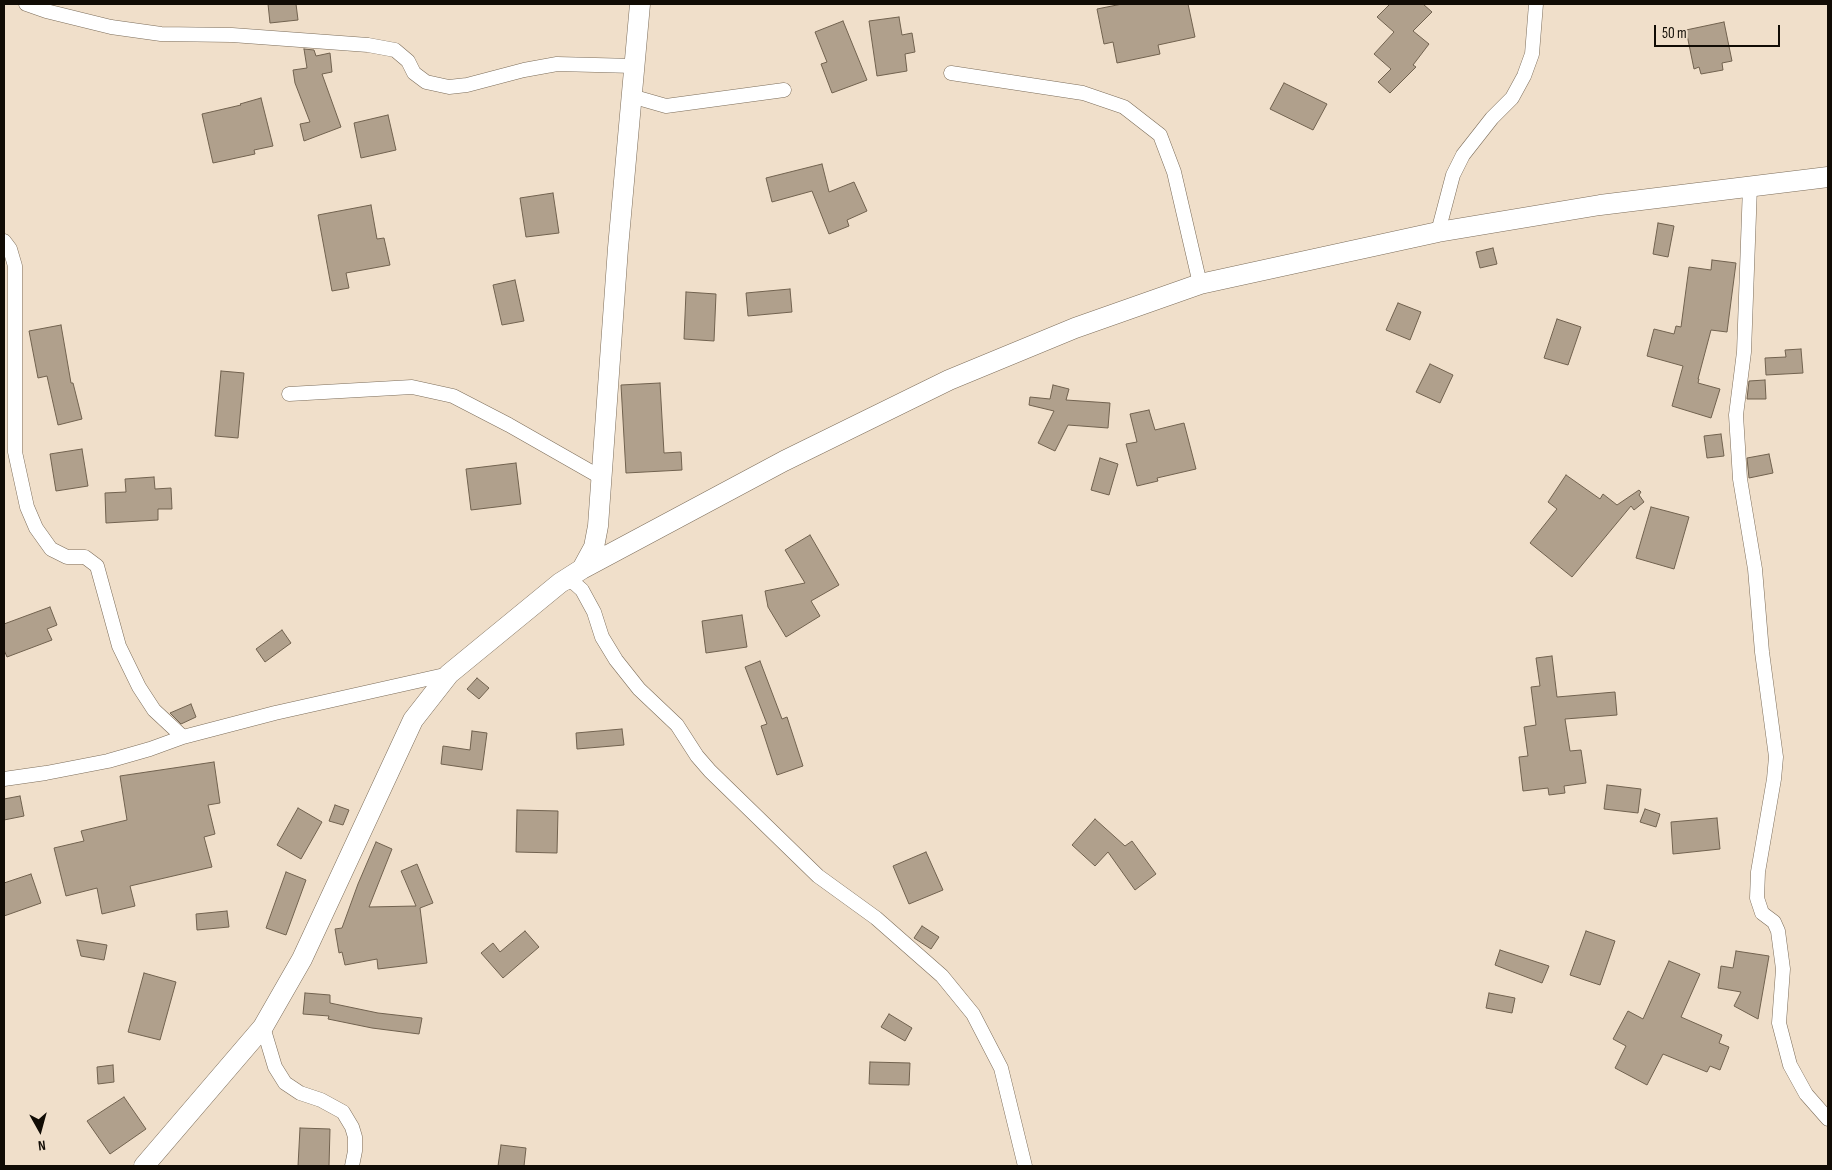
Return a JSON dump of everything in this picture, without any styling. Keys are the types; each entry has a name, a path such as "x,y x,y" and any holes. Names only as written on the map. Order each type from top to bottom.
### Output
{"main road":[{"path":"582,569 594,547 598,526 618,248 640,4"},
{"path":"144,1166 263,1027 302,959 413,720 449,674 560,583 582,569 784,461 949,380 1075,328 1200,284 1438,232 1600,205 1828,177"}],"street":[{"path":"26,4 46,12 112,27 161,34 232,35 368,45 395,50 408,61 414,73 426,82 449,87 468,85 524,70 558,64 634,66"},
{"path":"1438,232 1453,175 1463,155 1492,118 1512,98 1524,76 1532,54 1536,4"},
{"path":"951,72 1083,93 1124,107 1160,135 1174,172 1200,284"},
{"path":"631,96 666,106 784,90"},
{"path":"1750,186 1744,352 1736,415 1740,479 1755,569 1762,652 1776,757 1758,872 1757,898 1762,913 1774,922 1778,931 1783,968 1779,1023 1790,1065 1806,1094 1828,1118"},
{"path":"4,241 10,249 15,266 15,452 26,507 36,528 51,549 66,556 85,557 97,566 119,646 139,687 154,710 183,737"},
{"path":"289,394 412,386 453,396 509,425 602,478"},
{"path":"560,583 573,582 582,590 594,612 602,637 616,660 640,689 677,725 697,756 710,771 818,876 876,918 942,976 972,1014 1001,1068 1025,1166"},
{"path":"4,779 108,761 183,737 275,712 449,674"},
{"path":"263,1027 274,1067 285,1083 300,1093 321,1100 343,1112 352,1127 355,1137 352,1166"}],"building":[{"path":"268,4 296,4 298,20 270,23"},
{"path":"1122,4 1188,4 1195,37 1158,45 1160,54 1117,63 1113,42 1104,44 1097,9"},
{"path":"1390,4 1423,4 1432,12 1413,31 1429,44 1413,65 1416,67 1390,93 1378,82 1391,69 1374,54 1394,32 1377,17"},
{"path":"899,17 902,35 912,33 915,52 905,54 907,71 877,76 869,21"},
{"path":"843,21 867,80 832,93 821,64 827,62 815,32"},
{"path":"1724,22 1732,61 1722,63 1723,70 1701,74 1699,67 1694,69 1686,30"},
{"path":"304,49 314,50 316,56 330,53 332,72 322,74 341,127 304,141 300,124 310,122 295,83 293,70 307,68"},
{"path":"1284,83 1327,104 1313,130 1270,109"},
{"path":"261,98 273,146 254,150 255,154 213,163 202,114 241,105"},
{"path":"388,115 396,150 361,158 354,123"},
{"path":"822,164 829,192 854,182 867,211 847,220 849,226 829,234 812,191 772,202 766,178"},
{"path":"553,193 559,233 526,237 520,198"},
{"path":"371,205 377,239 384,238 390,265 346,273 349,288 332,291 318,215"},
{"path":"1658,223 1674,226 1668,257 1653,254"},
{"path":"1493,248 1497,264 1480,268 1476,252"},
{"path":"1712,260 1736,263 1727,332 1711,330 1698,379 1698,383 1720,389 1711,418 1672,406 1683,366 1647,356 1654,329 1674,334 1676,326 1681,327 1689,267 1711,270"},
{"path":"515,280 524,321 502,325 493,285"},
{"path":"790,289 792,312 748,316 746,293"},
{"path":"686,292 716,294 714,341 684,339"},
{"path":"1398,303 1421,312 1410,340 1386,330"},
{"path":"1557,319 1581,327 1568,365 1544,358"},
{"path":"61,325 71,383 73,383 82,419 58,425 47,376 38,378 29,331"},
{"path":"1801,349 1803,373 1766,375 1765,358 1786,357 1785,350"},
{"path":"1430,364 1453,375 1440,403 1416,392"},
{"path":"221,371 244,373 238,438 215,436"},
{"path":"1765,380 1766,399 1747,399 1749,381"},
{"path":"660,383 664,453 681,452 682,470 626,473 621,385"},
{"path":"1053,385 1069,389 1066,400 1110,403 1108,428 1068,425 1055,451 1038,443 1054,411 1029,405 1030,397 1050,399"},
{"path":"1149,410 1155,430 1184,423 1196,469 1157,478 1158,481 1137,486 1126,444 1137,442 1130,414"},
{"path":"1721,434 1724,456 1707,458 1704,436"},
{"path":"82,449 88,486 56,491 50,454"},
{"path":"1769,454 1773,473 1749,478 1747,458"},
{"path":"1100,458 1118,464 1109,495 1091,490"},
{"path":"516,463 521,504 471,510 466,469"},
{"path":"1566,475 1600,499 1603,494 1617,505 1639,490 1641,492 1639,495 1644,502 1634,510 1631,506 1572,577 1530,543 1557,509 1548,502"},
{"path":"154,477 155,489 171,488 172,509 158,509 158,520 106,523 105,493 126,492 125,479"},
{"path":"1651,507 1689,517 1674,569 1636,558"},
{"path":"810,535 839,585 811,601 820,616 786,637 768,607 765,591 805,583 785,550"},
{"path":"50,607 57,625 47,629 52,640 7,657 4,650 4,624"},
{"path":"742,615 747,647 706,653 702,621"},
{"path":"282,630 291,643 265,662 256,649"},
{"path":"1552,656 1557,697 1615,692 1617,715 1565,719 1570,751 1581,750 1586,783 1564,786 1565,793 1549,795 1548,788 1523,791 1519,757 1528,756 1524,727 1536,725 1531,687 1540,686 1536,658"},
{"path":"760,661 782,719 787,717 803,766 777,775 761,726 767,724 745,667"},
{"path":"477,678 489,688 479,699 467,689"},
{"path":"191,704 196,717 181,724 170,713"},
{"path":"622,729 624,745 577,749 576,733"},
{"path":"472,731 487,733 482,770 441,764 443,746 470,750"},
{"path":"214,762 220,803 208,805 215,834 204,837 212,867 130,886 135,906 102,914 97,888 66,896 54,848 84,841 81,831 127,820 120,776"},
{"path":"1607,785 1641,789 1638,813 1604,809"},
{"path":"20,796 24,816 4,820 4,799"},
{"path":"335,805 349,810 343,825 329,821"},
{"path":"298,808 322,822 301,859 277,845"},
{"path":"1645,809 1660,814 1656,827 1640,822"},
{"path":"517,810 558,811 557,853 516,852"},
{"path":"1717,818 1720,849 1673,854 1671,822"},
{"path":"1095,819 1125,846 1132,841 1156,874 1135,890 1108,852 1095,866 1072,845"},
{"path":"376,842 392,849 369,907 416,906 401,871 417,864 433,903 420,908 427,963 378,969 377,959 345,965 342,952 339,953 335,929 342,928"},
{"path":"926,852 943,890 909,904 893,866"},
{"path":"286,872 306,880 286,935 266,928"},
{"path":"31,874 41,903 4,916 4,883"},
{"path":"227,911 229,927 197,930 196,914"},
{"path":"922,926 939,937 931,949 914,938"},
{"path":"525,931 539,947 503,978 481,953 493,943 500,952"},
{"path":"1586,931 1615,941 1600,985 1570,975"},
{"path":"77,940 107,945 104,960 81,956"},
{"path":"1500,950 1549,966 1542,983 1495,965"},
{"path":"1736,951 1769,956 1758,1019 1734,1006 1741,992 1718,988 1721,966 1733,968"},
{"path":"1669,961 1700,974 1681,1017 1722,1035 1719,1043 1729,1047 1720,1070 1710,1066 1707,1072 1663,1054 1647,1085 1615,1068 1626,1046 1613,1039 1628,1011 1643,1019"},
{"path":"144,973 176,982 160,1040 128,1032"},
{"path":"305,993 330,995 330,1003 378,1013 422,1018 419,1034 372,1028 328,1019 329,1016 303,1014"},
{"path":"1489,993 1515,998 1512,1013 1486,1008"},
{"path":"889,1014 912,1028 905,1041 881,1027"},
{"path":"870,1062 910,1063 909,1085 869,1084"},
{"path":"113,1065 114,1082 98,1084 97,1067"},
{"path":"124,1097 146,1129 110,1154 87,1121"},
{"path":"300,1128 330,1129 329,1166 298,1166"},
{"path":"501,1145 526,1148 524,1166 498,1166"}]}
